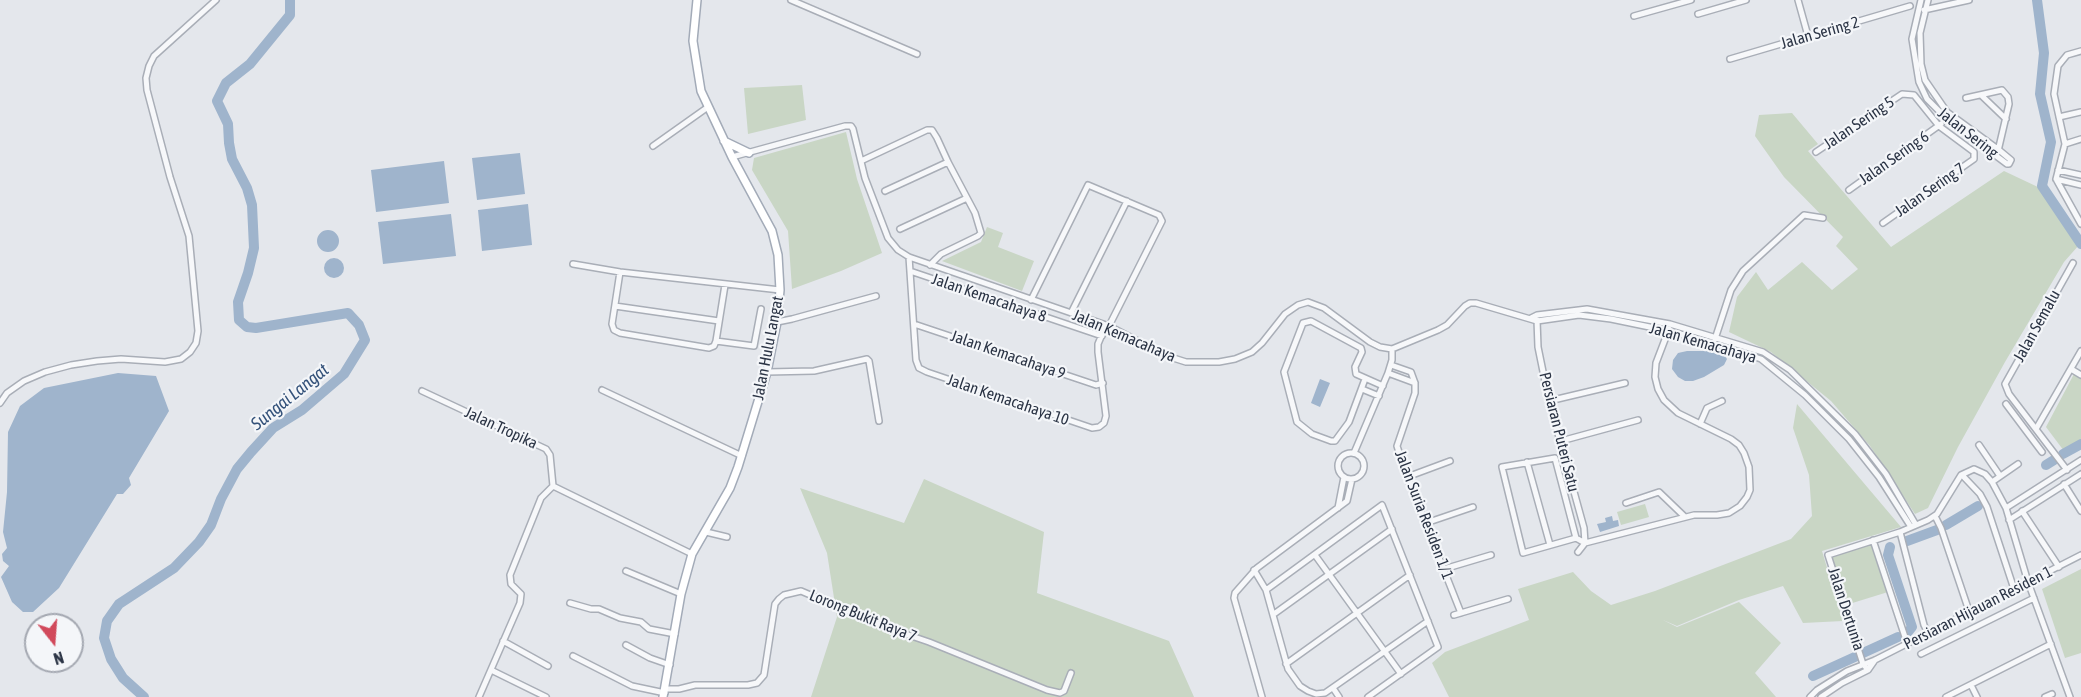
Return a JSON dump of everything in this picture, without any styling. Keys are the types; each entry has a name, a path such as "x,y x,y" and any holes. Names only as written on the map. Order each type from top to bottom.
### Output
{"main road":[{"name":"Jalan Hulu Langat","path":"665,693 681,594 692,554 730,488 742,456 767,372 777,322 780,290 778,255 772,231 724,141 699,82 693,48 693,26 697,0"},
{"path":"724,141 749,153"}],"street":[{"path":"0,403 7,393 24,381 45,372 97,361 120,359 165,362 181,359 196,343 198,331 189,236 167,166 147,90 146,78 154,56 216,0"},
{"path":"791,0 917,54"},
{"path":"1634,16 1691,0"},
{"path":"1698,14 1746,0"},
{"path":"1798,0 1808,36"},
{"name":"Jalan Sering","path":"1928,0 1922,7 1921,64 1925,80 1948,117 1997,152 2006,119"},
{"path":"1922,7 1970,0"},
{"name":"Jalan Sering 2","path":"1730,59 1910,6"},
{"path":"2081,51 2067,55 2058,66 2054,94 2065,144 2056,179 2081,224"},
{"path":"1966,98 2002,90 2008,98 2006,119"},
{"name":"Jalan Sering 5","path":"1816,152 1902,94 1914,95 1939,126"},
{"path":"1981,94 2006,119"},
{"path":"652,146 708,107"},
{"path":"2059,117 2081,110"},
{"name":"Jalan Sering 6","path":"1849,190 1939,126 1948,117"},
{"name":"Jalan Kemacahaya","path":"732,157 850,126 853,129 864,178 888,238 897,250 930,265 1108,326 1173,358 1198,363 1235,359 1252,352 1285,314 1298,305 1308,302 1324,309 1370,342 1392,350 1447,325 1470,303 1476,303 1530,318 1579,315 1670,327 1763,352 1790,370 1855,434 1886,474 1914,526"},
{"name":"Jalan Sering 7","path":"1883,223 1976,156 1974,152 1939,126"},
{"path":"861,161 927,130 932,130 978,220 981,232 978,236 941,254 930,265"},
{"path":"2065,144 2081,139"},
{"path":"885,191 948,162"},
{"path":"2058,170 2081,175"},
{"path":"2056,179 2081,185"},
{"path":"1031,300 1088,185 1159,215 1162,221 1098,344 1102,383"},
{"path":"900,229 967,198"},
{"path":"1071,313 1127,201"},
{"path":"1714,340 1731,290 1743,271 1804,215 1823,218"},
{"path":"909,257 914,324"},
{"name":"Jalan Semalu","path":"2036,429 2006,391 2005,384 2073,262"},
{"path":"573,264 620,272 780,290"},
{"path":"620,272 612,324 614,330 620,333 709,348 714,346 716,341 725,285"},
{"name":"Jalan Kemacahaya 8","path":"910,272 1102,336"},
{"path":"777,322 876,296"},
{"path":"615,306 719,321"},
{"path":"716,341 754,346 761,309"},
{"name":"Persiaran Puteri Satu","path":"1537,318 1538,347 1549,401 1584,528 1585,543"},
{"path":"1365,379 1349,422 1335,441 1312,434 1297,422 1284,372 1303,323 1311,321 1361,348 1362,352 1355,367 1356,374 1383,386"},
{"name":"Jalan Kemacahaya 10","path":"914,324 916,360 919,368 1092,428 1104,423 1106,416 1102,383"},
{"name":"Jalan Kemacahaya 9","path":"914,324 1096,385 1102,383"},
{"path":"1578,552 1585,543 1685,518 1729,513 1740,506 1750,490 1749,467 1739,445 1678,413 1664,400 1658,389 1655,377 1656,363 1670,327"},
{"name":"Jalan Kemacahaya","path":"1714,340 1761,359 1805,395 1849,439 1914,526"},
{"path":"1354,453 1388,373 1392,350"},
{"path":"2067,470 2036,429 2081,351"},
{"path":"767,372 814,371 867,358 879,421"},
{"path":"1391,364 1411,372 1415,383"},
{"path":"2071,369 2081,375"},
{"path":"1388,373 1415,383"},
{"name":"Jalan Suria Residen 1/1","path":"1415,383 1415,393 1397,446 1461,613"},
{"path":"1549,401 1625,383"},
{"path":"1362,389 1379,396"},
{"path":"602,390 742,456"},
{"name":"Jalan Tropika","path":"422,391 546,449 550,455 553,486"},
{"path":"1700,424 1709,405 1722,401"},
{"path":"2006,404 2042,452"},
{"path":"1561,441 1638,420"},
{"path":"1979,445 2000,476"},
{"path":"1354,453 1361,457 1364,469 1360,476 1352,479 1344,477 1338,470 1339,461 1345,454 1354,453"},
{"path":"1576,538 1556,460 1553,458 1502,467 1524,553 1576,538 1585,543"},
{"path":"2006,508 2081,460"},
{"path":"1407,477 1450,462"},
{"path":"1527,462 1550,545"},
{"path":"1992,482 2018,464"},
{"path":"1907,643 1873,540 1900,532 1935,516 1962,475 1974,469 1985,474 1992,482 2006,508 2028,582 2070,697"},
{"path":"2009,520 2081,474"},
{"path":"1962,475 1980,494 1987,507 2014,589"},
{"path":"1338,508 1344,477"},
{"path":"1262,697 1234,598 1235,593 1254,570 1347,501 1352,479"},
{"path":"2064,484 2081,511"},
{"path":"479,697 521,598 519,591 511,584 510,575 541,498 553,486 692,554"},
{"path":"1626,503 1659,492 1685,518"},
{"path":"1266,590 1382,505 1438,647 1368,697"},
{"path":"1426,523 1473,507"},
{"path":"2022,511 2059,567"},
{"path":"1935,516 1969,611"},
{"path":"1274,614 1392,529"},
{"path":"706,532 727,537"},
{"path":"1900,532 1928,633"},
{"name":"Jalan Dertunia","path":"1863,664 1828,555 1873,540"},
{"path":"1315,555 1401,674"},
{"path":"1444,568 1491,555"},
{"name":"Persiaran Hijauan Residen 1","path":"1810,697 1817,690 1863,664 2081,555"},
{"path":"1254,570 1266,590 1288,669 1300,686 1308,691 1325,693 1428,621"},
{"path":"626,571 681,594"},
{"path":"1286,664 1410,575"},
{"name":"Lorong Bukit Raya 7","path":"665,693 694,685 757,683 764,675 775,604 784,595 801,591 888,628 929,642 1047,690 1064,692 1071,674"},
{"path":"1921,654 2034,598"},
{"path":"1454,615 1508,599"},
{"path":"570,603 599,609 620,618 640,622 649,629 675,634"},
{"path":"502,641 548,666"},
{"path":"1946,697 2051,644"},
{"path":"626,645 650,658 670,665"},
{"path":"573,656 632,686 665,693"},
{"name":"Persiaran Hijauan Residen 1","path":"1822,696 1868,670 1875,660"},
{"path":"1863,664 1868,670"},
{"path":"491,670 546,697"},
{"path":"1971,685 1977,697"},
{"path":"1333,688 1339,697"},
{"path":"1817,690 1822,696"},
{"path":"2045,697 2052,694"}],"green space":[{"path":"802,85 806,120 748,134 744,88"},
{"path":"1792,113 1818,144 1808,151 1891,247 2004,171 2040,188 2079,245 2064,262 2005,362 1958,447 1928,508 1915,514 1870,446 1831,401 1771,352 1729,332 1737,297 1756,272 1768,290 1802,262 1832,290 1858,269 1836,246 1843,237 1784,177 1755,136 1759,115"},
{"path":"846,132 857,179 882,253 792,289 788,231 752,170 754,158"},
{"path":"987,227 1003,233 998,247 1034,261 1022,291 942,261 981,242"},
{"path":"2074,374 2081,378 2081,441 2064,451 2046,427"},
{"path":"1797,404 1901,527 1822,551 1843,621 1803,623 1783,586 1739,600 1677,626 1663,620 1677,627 1739,602 1781,643 1755,673 1776,697 1449,697 1432,663 1445,652 1529,620 1518,589 1573,572 1591,591 1611,605 1655,591 1791,539 1812,516 1809,475 1793,428"},
{"path":"924,479 1044,532 1037,593 1169,641 1194,697 811,697 837,617 827,553 800,488 904,523"},
{"path":"1645,504 1649,517 1621,525 1617,512"},
{"path":"1872,543 1888,592 1846,605 1830,556"},
{"path":"2081,569 2081,653 2065,658 2042,589"}],"water":[{"path":"520,153 525,194 477,200 472,158"},
{"path":"444,161 449,203 376,212 371,170"},
{"path":"528,204 532,245 482,251 478,210"},
{"path":"451,214 456,256 383,264 378,222"},
{"path":"328,230 338,237 339,241 332,251 328,252 318,245 317,241 324,231"},
{"path":"334,258 341,261 344,268 341,275 334,278 327,275 324,268 327,261"},
{"path":"1714,351 1724,355 1727,359 1724,365 1704,377 1685,381 1678,377 1672,369 1673,360 1678,353"},
{"path":"118,373 156,376 169,411 129,478 131,485 123,494 117,494 59,588 33,612 23,612 12,602 1,577 9,566 3,561 2,554 7,548 3,532 7,492 8,432 20,406 44,388"},
{"path":"1320,379 1330,383 1320,407 1311,403"},
{"path":"1612,516 1613,521 1618,520 1619,526 1600,532 1597,524 1606,522 1605,518"}],"waterway":[{"name":"Sungai Langat","path":"144,697 123,678 111,659 104,638 107,621 119,604 174,568 199,542 211,525 221,499 237,469 273,428 302,410 344,374 365,340 359,325 348,313 256,328 247,327 239,320 238,302 254,248 252,205 247,188 232,159 228,124 217,101 226,83 250,64 290,15 290,0"},
{"path":"2037,0 2044,53 2040,94 2051,142 2042,186 2081,244"},
{"path":"2063,454 2081,444"},
{"path":"2046,465 2054,460"},
{"path":"1946,525 1978,506"},
{"path":"1907,541 1937,530"},
{"path":"1890,547 1888,555 1912,627 1908,632"},
{"path":"1863,653 1898,637"},
{"path":"1813,676 1857,656"}]}
